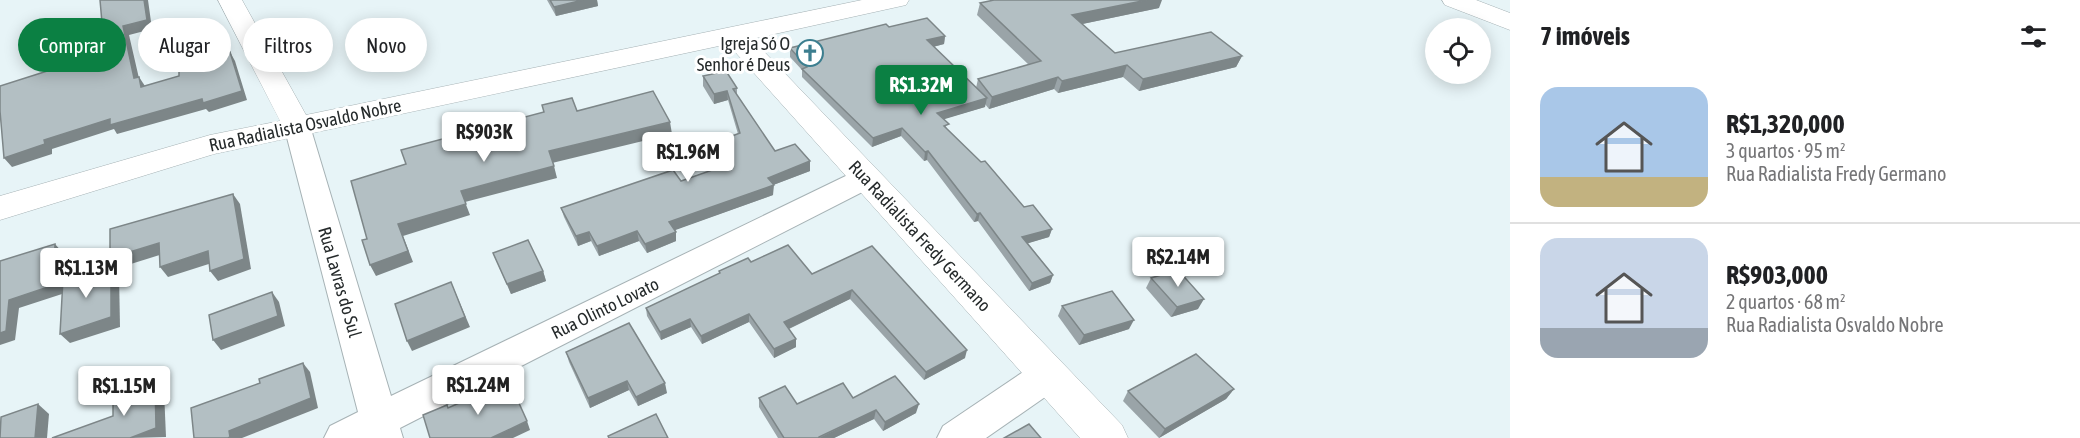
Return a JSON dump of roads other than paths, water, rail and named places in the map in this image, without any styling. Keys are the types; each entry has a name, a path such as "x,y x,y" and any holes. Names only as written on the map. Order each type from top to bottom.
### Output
{"street":[{"path":"230,0 297,126"},
{"name":"Rua Radialista Osvaldo Nobre","path":"0,208 210,145 897,0"},
{"path":"1454,0 1510,22"},
{"name":"Rua Radialista Fredy Germano","path":"733,34 1107,438"},
{"name":"Rua Lavras do Sul","path":"297,126 381,429"},
{"name":"Rua Olinto Lovato","path":"343,438 381,429 866,178"},
{"path":"956,438 1048,375"}],"place":[{"name":"Igreja Só O Senhor é Deus","path":"810,53"}]}
